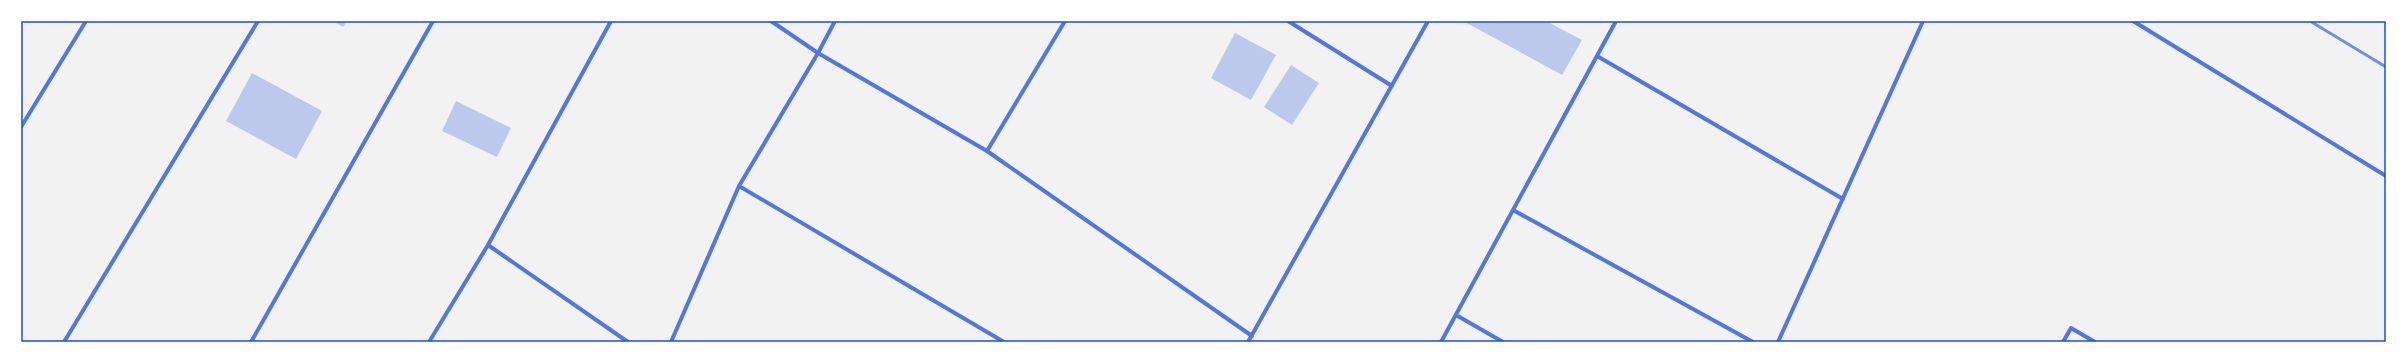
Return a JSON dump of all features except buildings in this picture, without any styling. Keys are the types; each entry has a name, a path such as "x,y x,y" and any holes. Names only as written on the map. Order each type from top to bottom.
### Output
{"street":[{"path":"21,127 86,21"},
{"path":"64,342 258,21"},
{"path":"251,342 433,21"},
{"path":"429,342 488,245 611,21"},
{"path":"771,21 818,53 987,151 1252,336"},
{"path":"670,342 739,186 818,53 835,21"},
{"path":"987,151 1065,21"},
{"path":"1288,21 1392,86"},
{"path":"1248,342 1428,21"},
{"path":"1441,342 1616,21"},
{"path":"1778,342 1924,21"},
{"path":"2133,21 2386,176"},
{"path":"1597,56 1843,200"},
{"path":"739,186 1004,342"},
{"path":"1513,210 1753,342"},
{"path":"488,245 628,342"},
{"path":"1456,315 1503,342"},
{"path":"2063,342 2071,328 2095,342"}],"railway":[{"path":"2310,21 2386,67"}]}
